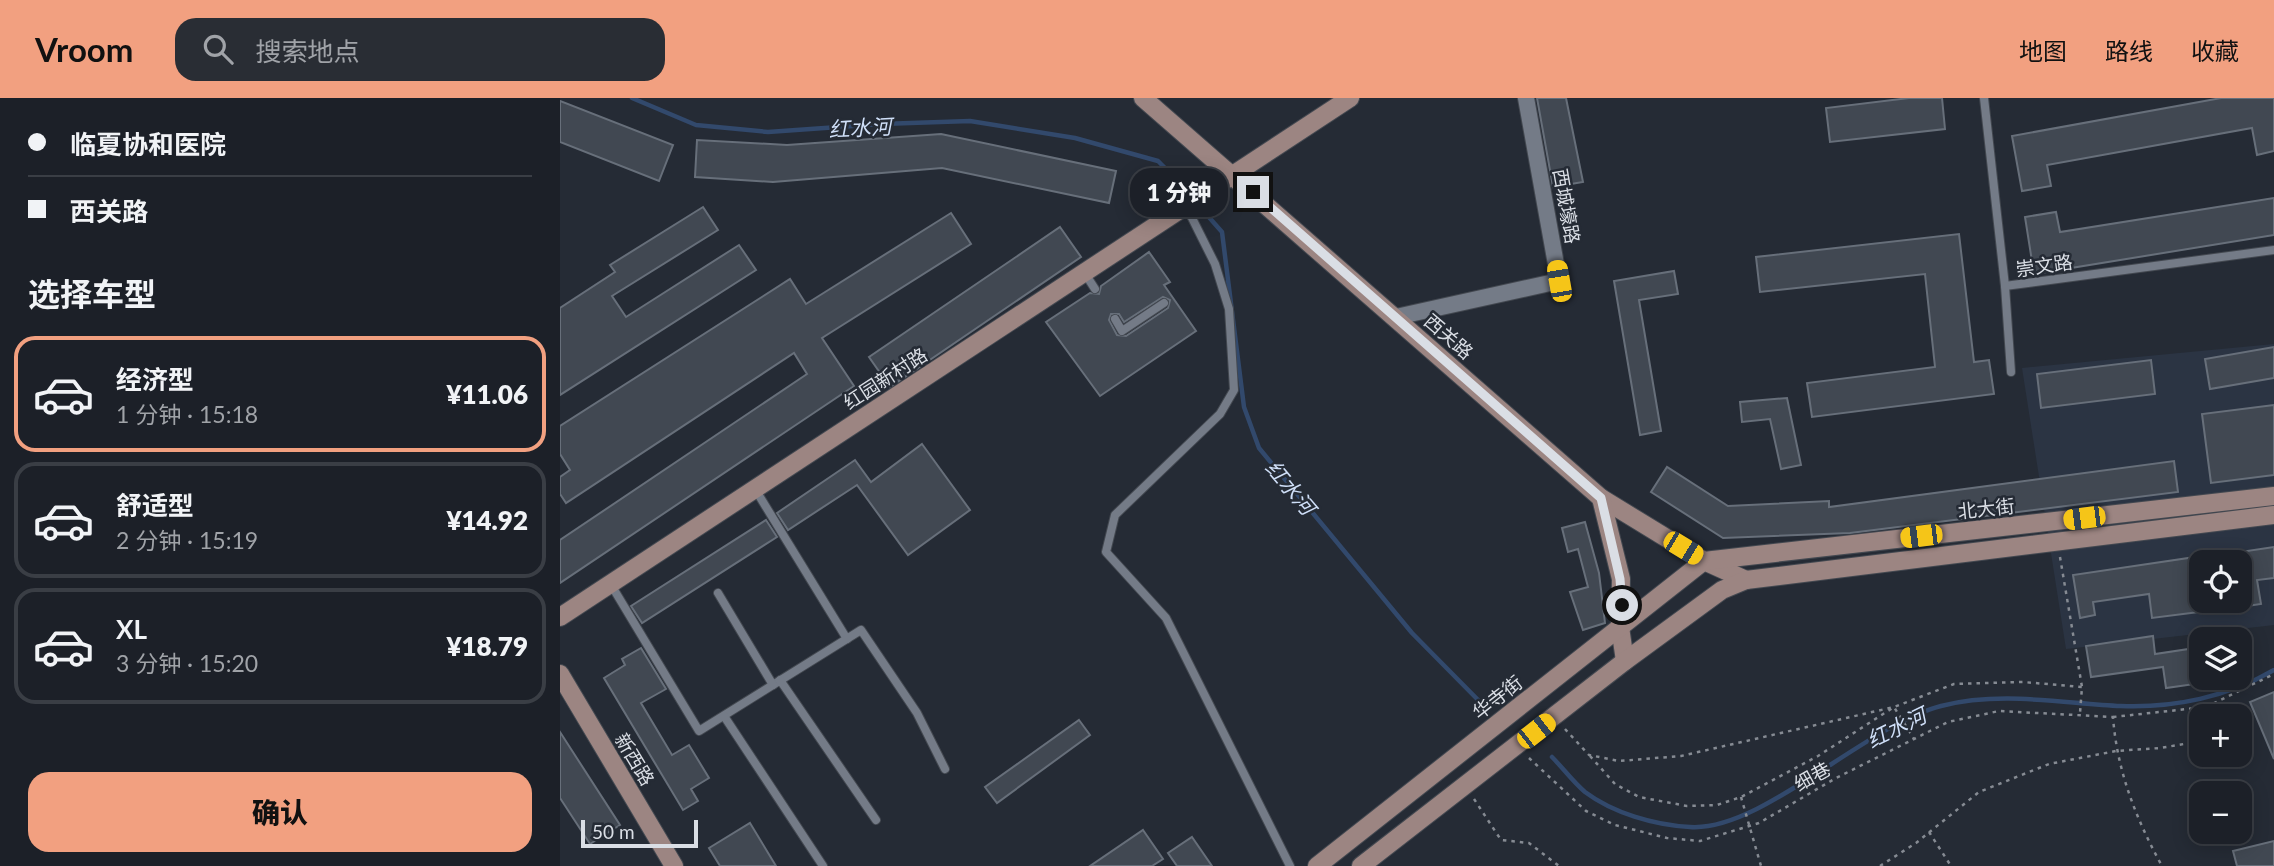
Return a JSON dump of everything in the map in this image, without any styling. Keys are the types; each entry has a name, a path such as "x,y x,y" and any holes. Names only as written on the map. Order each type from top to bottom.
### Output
{"main road":[{"name":"西关路","path":"1143,98 1601,498 1704,561 1746,580"},
{"name":"红园新村路","path":"560,617 1350,98"},
{"name":"北大街","path":"1704,561 2274,496"},
{"path":"1601,498 1620,579 1620,627 1625,661"},
{"path":"1361,866 1625,661 1722,590 1746,580 2274,515"},
{"name":"华寺街","path":"1317,866 1704,561"},
{"name":"新西路","path":"560,674 674,866"}],"street":[{"name":"西城壕路","path":"1396,317 1559,281 1526,98"}],"lane":[{"name":"崇文路","path":"1984,98 2005,286 2274,250"},
{"path":"1186,205 1215,264 1229,309 1234,390 1220,414 1115,515 1106,552 1166,618 1290,866"},
{"path":"1084,272 1096,289"},
{"path":"2005,286 2011,372"},
{"path":"1115,319 1122,331 1164,303"},
{"path":"755,489 847,639"},
{"path":"610,583 699,731 861,630 917,713 945,769"},
{"path":"718,593 777,682 876,820"},
{"path":"724,716 823,866"}],"path":[{"path":"2058,542 2081,687 2080,713"},
{"name":"细巷","path":"1518,745 1544,775 1586,811 1615,825 1667,838 1700,841 1750,827 1836,778 1948,722 1999,711 2080,713 2113,717 2206,707 2274,674"},
{"path":"1589,755 1619,761 1681,756 1894,707 1954,684 2023,682 2081,687"},
{"path":"1894,707 1914,739"},
{"path":"1554,717 1615,784 1639,797 1687,806 1717,805 1741,797 1818,756 1894,707"},
{"path":"2113,717 2116,751 2140,825 2162,866"},
{"path":"1880,866 1929,832 1979,792 2049,764 2116,751 2189,743"},
{"path":"1465,785 1501,841 1529,843 1559,866"},
{"path":"1741,797 1761,866"},
{"path":"1929,832 1951,866"}],"shaded area":[{"path":"2274,344 2274,625 2189,627 2189,635 2066,649 2022,368"}],"building":[{"path":"1537,98 1566,98 1583,182 1553,187"},
{"path":"1909,98 1942,98 1945,129 1830,142 1826,108"},
{"path":"2221,98 2274,98 2274,151 2257,155 2252,128 2047,165 2051,186 2022,191 2012,136"},
{"path":"560,101 673,145 659,181 560,142"},
{"path":"941,134 1116,171 1109,203 942,168 773,182 695,177 697,140 787,145"},
{"path":"2274,198 2274,235 2034,274 2025,217 2056,212 2060,232"},
{"path":"703,207 718,230 612,296 626,317 739,245 756,270 560,395 560,308 615,272 610,265"},
{"path":"951,213 971,244 822,338 854,386 560,583 560,540 807,374 794,353 566,503 560,494 560,477 570,470 560,454 560,426 790,279 806,304"},
{"path":"1060,227 1081,257 890,387 869,357"},
{"path":"1959,234 1974,362 1989,360 1994,394 1812,417 1807,383 1935,367 1925,274 1760,292 1756,257"},
{"path":"1149,252 1170,282 1164,285 1196,331 1100,396 1046,322 1090,293 1099,294 1101,286","holes":["1163,297 1170,300 1168,308 1126,336 1117,335 1109,320 1111,314 1119,314 1124,322"]},
{"path":"1674,271 1678,294 1639,300 1661,431 1640,435 1614,281"},
{"path":"2274,347 2274,378 2210,389 2205,359"},
{"path":"2151,360 2155,394 2041,408 2037,374"},
{"path":"1787,398 1801,465 1781,469 1770,419 1742,422 1740,402"},
{"path":"2274,405 2274,475 2211,483 2202,414"},
{"path":"922,444 970,510 908,555 857,485 788,530 777,513 855,460 871,482"},
{"path":"2174,461 2178,492 1850,533 1723,538 1651,492 1667,467 1728,506 1829,501 1829,507"},
{"path":"766,520 777,537 642,623 631,606"},
{"path":"1585,522 1599,573 1605,623 1583,630 1570,592 1588,587 1578,549 1568,552 1562,528"},
{"path":"2274,547 2274,578 2257,580 2261,604 2252,605 2252,550"},
{"path":"2189,558 2191,613 2152,618 2149,594 2093,602 2095,615 2080,618 2073,575"},
{"path":"2153,636 2155,654 2189,649 2189,685 2166,688 2163,667 2091,677 2086,646"},
{"path":"641,648 666,689 641,703 672,755 689,745 709,778 691,789 698,801 683,810 604,678 625,665 622,659"},
{"path":"2274,692 2274,759 2252,704 2250,702"},
{"path":"1079,720 1090,735 997,803 985,787"},
{"path":"560,732 620,825 590,844 560,798"},
{"path":"750,823 776,866 720,866 709,848"},
{"path":"1143,830 1163,859 1152,866 1090,866"},
{"path":"1192,837 1212,866 1177,866 1168,853"},
{"path":"2274,841 2274,866 2237,866 2233,851"}],"waterway":[{"name":"红水河","path":"632,98 696,125 768,132 970,121 1075,138 1158,161 1169,172"},
{"name":"红水河","path":"1207,215 1222,232 1244,407 1259,448 1412,633 1485,707"},
{"name":"红水河","path":"1552,757 1585,792 1621,812 1676,826 1718,824 1748,813 1879,734 1911,717 1941,706 1986,699 2121,706 2181,703 2219,694 2274,670"}],"route":[{"path":"1253,192 1601,498 1620,579 1622,605"}]}
